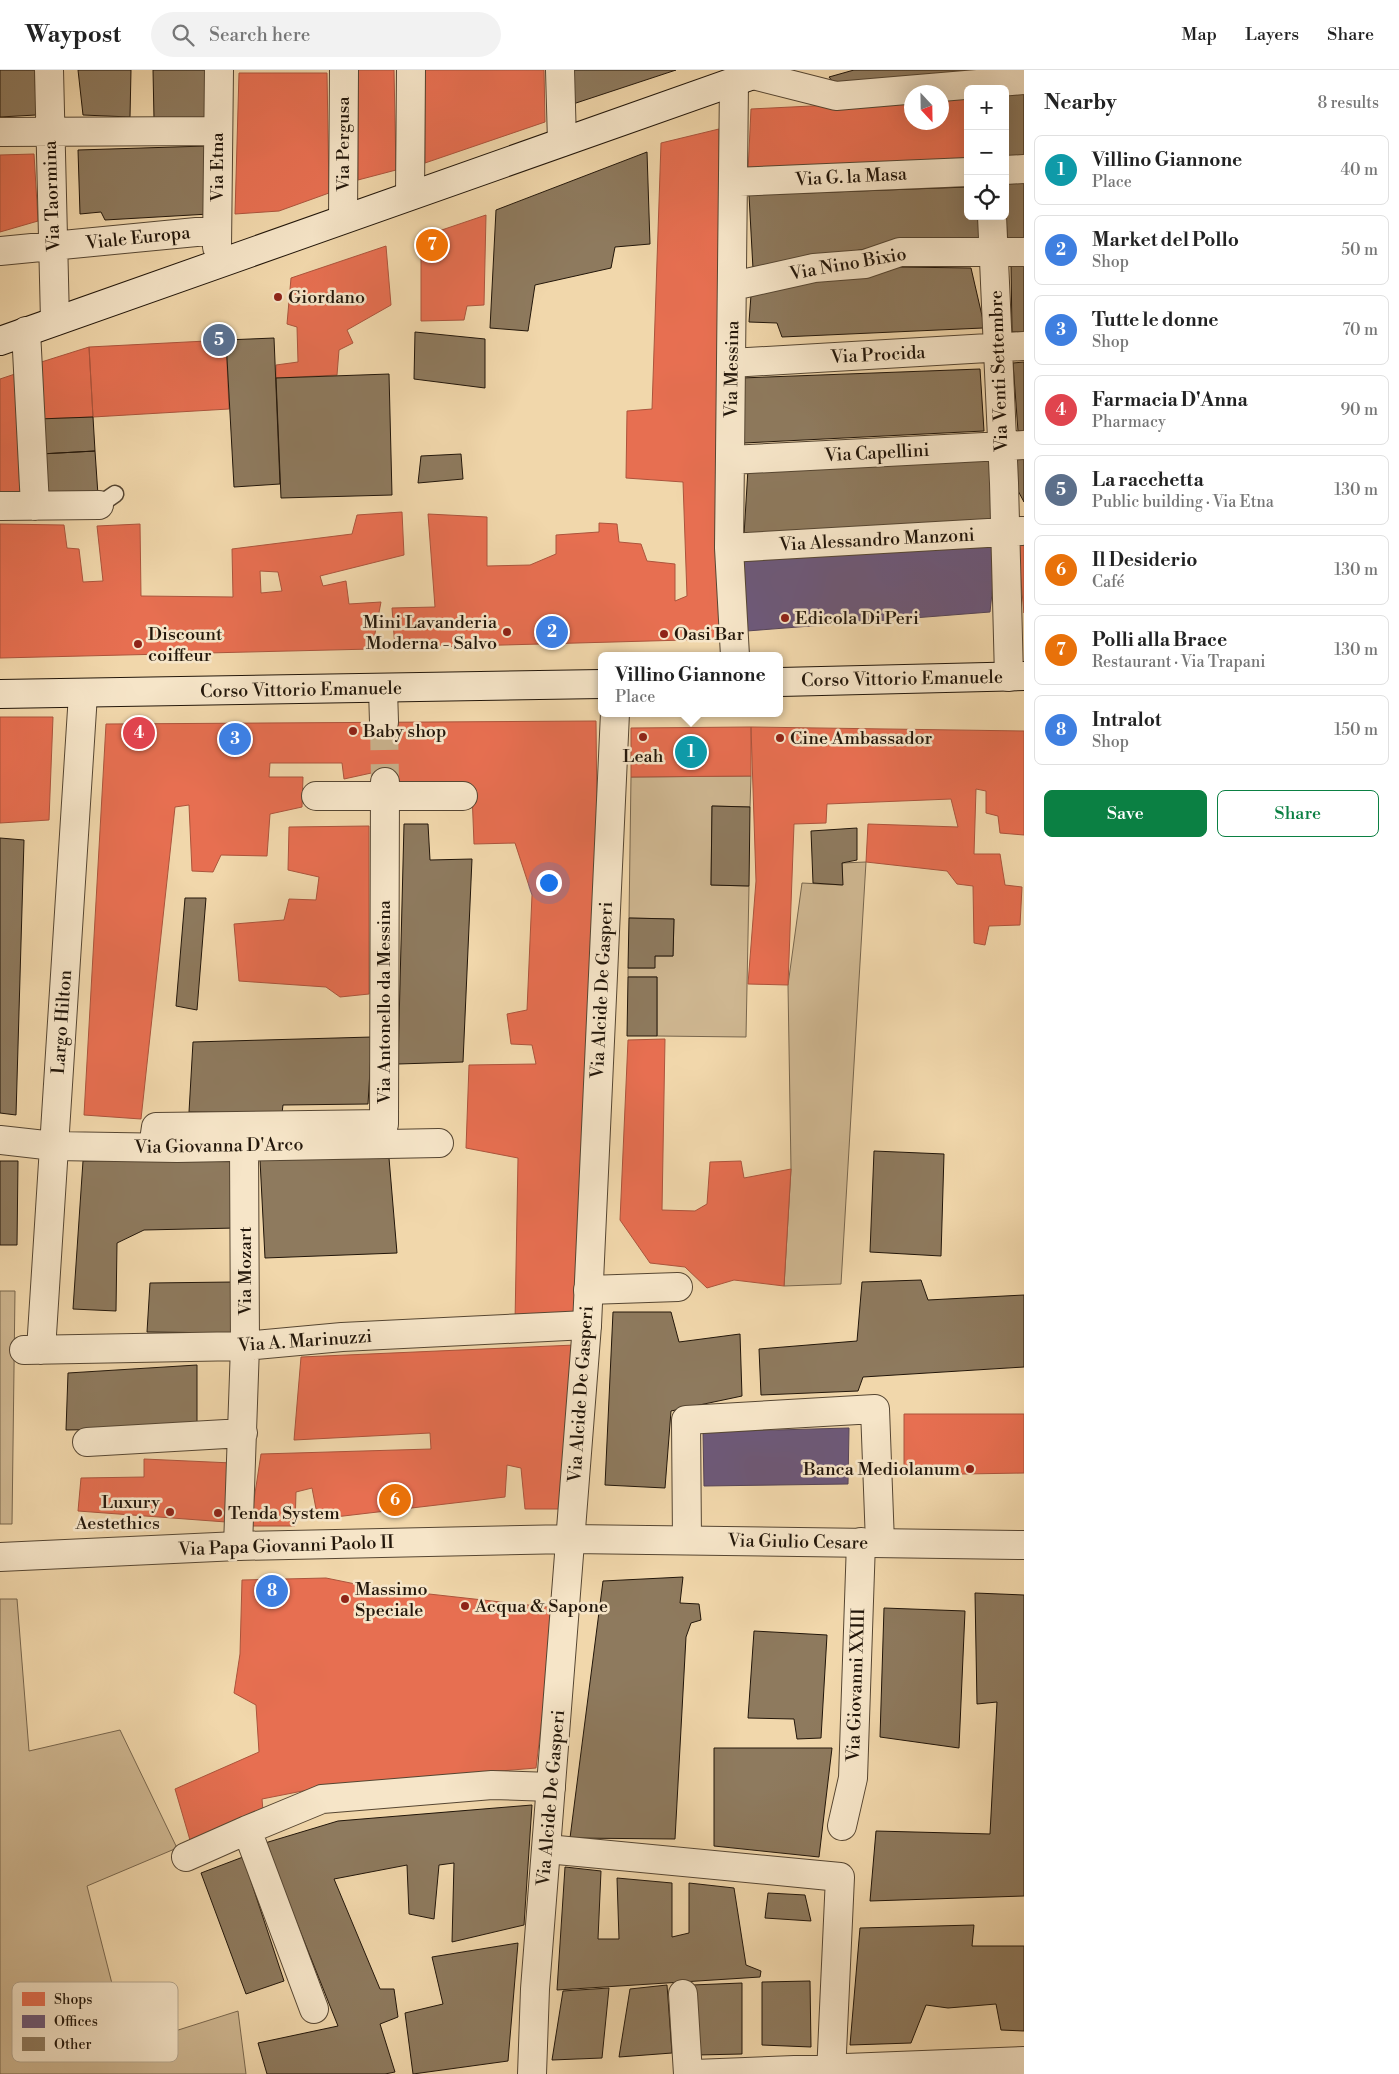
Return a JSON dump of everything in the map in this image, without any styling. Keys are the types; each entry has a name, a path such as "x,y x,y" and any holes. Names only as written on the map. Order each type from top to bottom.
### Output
{"street":[{"name":"Via Taormina","path":"49,70 55,321"},
{"name":"Via Etna","path":"216,264 219,70"},
{"name":"Via Pergusa","path":"343,219 344,70"},
{"path":"410,195 411,70"},
{"path":"560,70 562,142"},
{"path":"0,341 751,76 836,96 985,81 1024,80"},
{"name":"Via Messina","path":"735,652 729,548 734,182 751,76"},
{"path":"0,132 50,130 217,131"},
{"path":"1009,170 1024,169"},
{"name":"Via G. la Masa","path":"734,182 964,172"},
{"name":"Via Venti Settembre","path":"992,220 997,348 1013,446 1016,676"},
{"name":"Viale Europa","path":"0,252 217,230"},
{"name":"Via Nino Bixio","path":"733,286 814,268 865,264 900,252 1024,252"},
{"path":"26,331 35,506"},
{"name":"Via Procida","path":"731,363 1024,346"},
{"name":"Via Capellini","path":"730,460 1013,446"},
{"path":"0,506 35,506 107,499"},
{"name":"Via Alessandro Manzoni","path":"729,548 1014,531"},
{"name":"Corso Vittorio Emanuele","path":"783,682 1016,676"},
{"name":"Corso Vittorio Emanuele","path":"0,694 598,684"},
{"path":"383,689 384,722"},
{"name":"Largo Hilton","path":"32,1350 54,1146 83,694"},
{"name":"Via Alcide De Gasperi","path":"532,2074 536,1989 587,1325 615,717"},
{"path":"316,796 385,789 462,796"},
{"name":"Via Antonello da Messina","path":"153,1147 156,1127 384,1124 385,789"},
{"name":"Via Giovanna D'Arco","path":"0,1140 54,1146 153,1147 439,1143"},
{"name":"Via Mozart","path":"238,1546 245,1346 244,1146"},
{"path":"588,1290 678,1288"},
{"name":"Via A. Marinuzzi","path":"32,1350 245,1346 342,1337 587,1325"},
{"name":"Via Giovanni XXIII","path":"687,1540 686,1420 875,1410 870,1543 853,1778 842,1826"},
{"path":"87,1442 242,1433"},
{"name":"Via Giulio Cesare","path":"571,1539 1024,1545"},
{"name":"Via Papa Giovanni Paolo II","path":"0,1557 238,1546 571,1539"},
{"path":"186,1857 322,1799 492,1785 552,1787"},
{"path":"247,1830 314,2010"},
{"path":"547,1848 840,1878 831,2072"},
{"path":"683,1994 688,2074"},
{"path":"695,2074 831,2072 1024,2061"}],"shaded area":[{"path":"751,776 750,807 712,806 711,885 749,886 746,1037 657,1036 657,977 628,977 628,968 654,968 655,956 673,956 674,919 629,918 631,777"},
{"path":"866,862 841,1284 784,1286 791,1169 788,985 802,883 842,885 842,863"},
{"path":"0,1291 15,1291 12,1524 0,1524"},
{"path":"0,1599 17,1599 29,1751 120,1730 177,1848 87,1886 112,1982 12,1982 12,2062 178,2062 178,2030 238,2011 246,2074 0,2074"}],"building: Shops":[{"path":"358,70 394,70 396,170 358,180"},
{"path":"425,70 544,70 545,122 425,163"},
{"path":"239,73 327,73 329,193 279,211 235,214"},
{"path":"964,98 964,159 748,172 751,109 904,101 904,130 949,130 949,99"},
{"path":"719,129 722,639 395,648 392,608 435,607 428,514 487,517 487,566 530,565 556,554 556,535 599,532 599,523 617,524 619,542 641,544 647,561 675,564 675,601 687,596 683,482 626,478 627,411 652,409 661,143"},
{"path":"34,154 38,221 0,232 0,155"},
{"path":"486,215 484,305 467,306 464,320 421,321 421,237"},
{"path":"386,246 391,305 347,330 353,343 339,350 337,375 276,378 276,365 298,362 297,327 287,324 291,278"},
{"path":"226,340 229,409 93,417 89,347"},
{"path":"89,347 93,417 38,419 35,364"},
{"path":"15,374 20,496 0,495 0,379"},
{"path":"402,512 404,555 320,576 323,586 346,581 349,604 381,602 372,649 0,658 0,524 64,525 67,548 79,549 83,582 103,581 97,526 140,524 141,596 233,597 232,549 352,534 357,515","holes":["260,571 278,572 282,591 261,593"]},
{"path":"1017,539 1024,539 1024,613"},
{"path":"0,717 53,717 49,820 0,823"},
{"path":"596,721 598,914 580,1321 515,1322 518,1158 466,1148 469,1065 536,1064 532,1045 511,1044 507,1014 527,1010 532,895 515,843 474,844 472,793 387,790 385,770 344,779 342,763 270,763 269,777 303,777 302,807 270,814 267,856 221,855 213,872 192,871 189,805 175,807 141,1119 84,1115 106,724"},
{"path":"751,727 1024,731 1024,835 1000,833 998,816 986,813 986,791 976,789 974,854 1000,854 1005,885 1022,887 1020,925 989,926 985,945 974,943 973,886 957,884 947,871 866,862 868,824 958,827 951,799 827,804 826,823 794,824 788,985 748,984 756,881"},
{"path":"751,727 751,776 631,777 631,728"},
{"path":"369,826 369,994 340,997 326,987 239,981 234,924 284,920 289,899 316,900 319,877 288,870 289,827"},
{"path":"665,1039 662,1210 695,1211 707,1204 710,1162 741,1161 744,1178 791,1169 784,1286 734,1280 707,1288 685,1267 650,1263 620,1220 628,1040"},
{"path":"575,1345 567,1509 525,1509 521,1468 507,1465 505,1497 318,1519 312,1488 296,1492 295,1526 250,1526 261,1454 431,1449 430,1433 294,1440 301,1357"},
{"path":"904,1414 1024,1414 1024,1473 904,1475"},
{"path":"144,1459 232,1463 226,1522 78,1511 81,1478 144,1477"},
{"path":"326,1578 375,1588 555,1608 536,1768 333,1785 262,1799 263,1811 190,1840 175,1789 259,1752 256,1705 234,1693 240,1654 242,1580"}],"building: Offices":[{"path":"997,546 990,612 747,631 744,557"},
{"path":"849,1428 848,1484 704,1486 703,1432"}],"building: Other":[{"path":"0,70 35,70 36,115 0,117"},
{"path":"78,70 131,70 130,117 83,115"},
{"path":"153,70 209,70 211,121 154,119"},
{"path":"572,70 676,70 573,104"},
{"path":"854,70 971,70 971,74 836,86 829,77"},
{"path":"1024,90 1024,160 1009,161 1009,91"},
{"path":"206,146 209,214 105,220 101,212 80,214 78,150"},
{"path":"647,152 650,244 615,247 611,268 535,285 528,331 490,328 496,210"},
{"path":"1024,181 1024,240 1007,240 1009,182"},
{"path":"964,187 964,220 978,220 980,242 888,245 753,269 749,195"},
{"path":"1011,266 1024,266 1024,332 1012,332"},
{"path":"899,267 971,268 983,320 983,328 782,337 777,323 749,322 751,295 812,281"},
{"path":"415,332 485,339 485,388 414,379"},
{"path":"274,338 280,484 234,487 226,340"},
{"path":"1024,362 1024,431 1018,431 1013,363"},
{"path":"980,369 984,431 744,443 741,378"},
{"path":"389,374 392,495 281,498 276,378"},
{"path":"93,417 95,451 40,454 38,419"},
{"path":"95,451 98,495 43,498 40,454"},
{"path":"461,454 463,479 418,483 421,456"},
{"path":"1017,454 1024,454 1024,502 1016,487"},
{"path":"990,459 992,520 744,535 748,469"},
{"path":"712,806 750,807 749,886 711,885"},
{"path":"404,824 428,824 430,860 472,859 463,1062 398,1064"},
{"path":"857,828 857,860 842,863 843,885 813,883 811,831"},
{"path":"0,838 24,840 16,1115 0,1113"},
{"path":"185,898 206,898 197,1010 176,1006"},
{"path":"629,918 674,919 673,956 655,956 655,968 628,968"},
{"path":"628,977 657,977 657,1036 627,1036"},
{"path":"372,1037 368,1104 283,1105 282,1113 189,1112 193,1042"},
{"path":"874,1151 944,1154 941,1256 870,1252"},
{"path":"389,1158 397,1253 265,1258 260,1160"},
{"path":"230,1159 236,1228 144,1230 117,1243 116,1311 73,1309 83,1161"},
{"path":"0,1161 18,1161 17,1245 0,1245"},
{"path":"921,1280 928,1300 1024,1295 1024,1367 863,1377 858,1391 761,1395 759,1349 857,1341 862,1282"},
{"path":"233,1282 233,1333 147,1332 150,1283"},
{"path":"613,1312 671,1312 679,1342 740,1334 742,1396 671,1411 665,1488 605,1485"},
{"path":"197,1365 197,1428 66,1430 68,1373"},
{"path":"683,1577 680,1603 699,1604 701,1620 691,1623 686,1637 675,1839 570,1838 603,1581"},
{"path":"975,1593 1024,1595 1024,1896 870,1901 876,1831 990,1834 997,1702 977,1704"},
{"path":"884,1608 965,1611 959,1748 880,1737"},
{"path":"754,1631 827,1635 821,1738 797,1739 794,1719 748,1718"},
{"path":"714,1748 832,1748 819,1857 714,1846"},
{"path":"532,1805 524,1925 452,1942 454,1863 439,1865 434,1919 409,1914 407,1865 334,1879 380,1989 394,1989 398,2017 380,2024 395,2072 385,2074 267,2074 258,2043 338,2026 265,1843 338,1821"},
{"path":"243,1857 284,1981 246,1994 201,1873"},
{"path":"565,1867 601,1871 598,1939 619,1939 617,1878 672,1883 672,1937 689,1933 689,1883 734,1888 746,1965 761,1971 760,1977 557,1990"},
{"path":"768,1893 805,1895 811,1921 765,1918"},
{"path":"974,1925 972,1946 1024,1946 1024,2031 1001,2030 996,2004 948,2008 926,2005 911,2043 850,2045 860,1928"},
{"path":"518,1943 508,2061 413,2074 405,2013 443,2004 432,1957"},
{"path":"810,1981 811,2047 762,2045 762,1982"},
{"path":"742,1983 742,2054 697,2055 692,1985"},
{"path":"667,1985 672,2053 619,2057 630,1989"},
{"path":"609,1988 602,2058 552,2060 563,1991"}],"tunnel":[{"path":"384,722 385,782"}],"place":[{"name":"Polli alla Brace","path":"432,245"},
{"name":"Giordano","path":"278,297"},
{"name":"La racchetta","path":"219,340"},
{"name":"Edicola Di Peri","path":"785,618"},
{"name":"Mini Lavanderia Moderna - Salvo","path":"507,632"},
{"name":"Market del Pollo","path":"552,632"},
{"name":"Oasi Bar","path":"664,634"},
{"name":"Discount coiffeur","path":"138,644"},
{"name":"Baby shop","path":"353,731"},
{"name":"Farmacia D'Anna","path":"139,733"},
{"name":"Leah","path":"643,737"},
{"name":"Cine Ambassador","path":"780,738"},
{"name":"Tutte le donne","path":"235,739"},
{"name":"Villino Giannone","path":"691,752"},
{"name":"Banca Mediolanum","path":"970,1469"},
{"name":"Il Desiderio","path":"395,1500"},
{"name":"Luxury Aestethics","path":"170,1512"},
{"name":"Tenda System","path":"218,1513"},
{"name":"Intralot","path":"272,1591"},
{"name":"Massimo Speciale","path":"345,1599"},
{"name":"Acqua & Sapone","path":"465,1606"}]}
